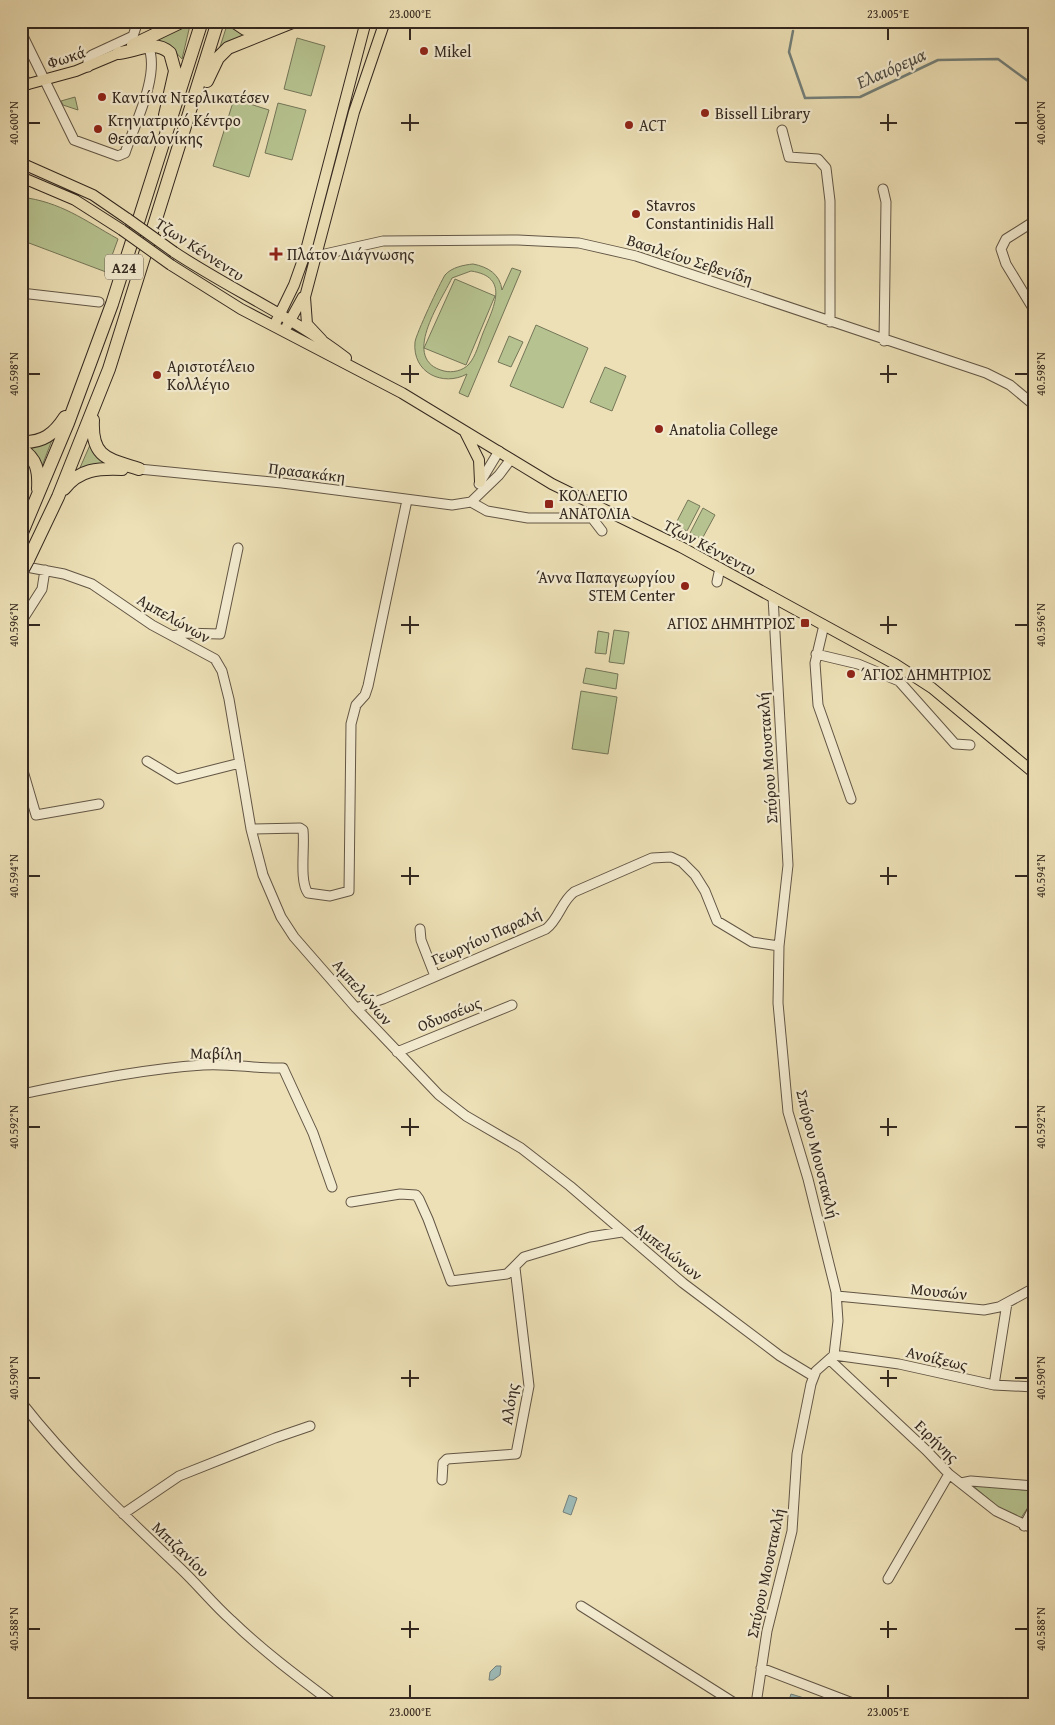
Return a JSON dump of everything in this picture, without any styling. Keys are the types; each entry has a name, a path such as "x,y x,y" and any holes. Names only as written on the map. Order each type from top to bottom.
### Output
{"highway":[{"path":"120,53 183,21"},
{"name":"Α24","path":"21,535 34,508 77,400 112,304 202,21"},
{"name":"Α24","path":"21,573 58,497 120,337 218,21"},
{"path":"233,21 240,27 249,29 277,21"},
{"path":"167,186 218,58 233,46 295,21"},
{"path":"120,53 148,46 161,47 169,51 175,69 161,133 157,166"},
{"path":"21,442 36,442 54,433 77,400"},
{"path":"95,405 92,434 99,451 108,460 138,469"},
{"path":"21,448 32,457 38,469 38,487 34,508"},
{"path":"58,497 66,486 85,472 100,468 138,469"}],"main road":[{"path":"360,21 361,38"},
{"path":"274,326 305,254 366,21"},
{"path":"322,340 310,328 306,319 304,301 354,112 385,21"},
{"name":"Φωκά","path":"24,85 88,67 120,53"},
{"name":"Τζων Κέννεντυ","path":"21,163 93,195 206,273 322,340 358,368"},
{"name":"Τζων Κέννεντυ","path":"21,177 76,200 171,265 274,326 358,368 582,500 720,568 896,664 932,688 1034,773"},
{"path":"285,331 289,320 300,303 309,280"},
{"path":"463,429 479,460 480,482"}],"street":[{"path":"88,67 88,59 92,54 133,36 138,21"},
{"path":"250,21 277,21"},
{"path":"814,21 840,21"},
{"path":"21,32 74,140 122,156 125,153 152,71 152,57 148,46"},
{"path":"21,72 24,85"},
{"path":"782,130 788,157 818,159 826,168 830,200 830,322"},
{"path":"883,189 886,202 884,341"},
{"path":"1034,215 1032,222 1006,239 1000,249 1006,264 1034,310"},
{"name":"Βασιλείου Σεβενίδη","path":"316,256 383,242 518,240 580,243 622,252 995,377 1018,390 1034,405"},
{"path":"21,293 99,302"},
{"path":"473,499 480,482 499,451"},
{"path":"473,499 499,475 511,459"},
{"name":"Πρασακάκη","path":"138,469 282,483 452,505 473,499 487,511 528,518 592,518 602,530"},
{"path":"252,829 300,828 303,830 305,846 304,885 308,893 330,896 349,891 351,724 356,705 366,695 407,500"},
{"path":"173,636 184,633 220,634 238,548"},
{"name":"Αμπελώνων","path":"25,563 92,584 152,625 215,659 222,671 252,829 263,874 281,917 294,937 397,1052 439,1095 466,1116 521,1148 570,1186 683,1283 780,1356 813,1376"},
{"path":"717,582 720,568"},
{"path":"21,622 42,589 45,570"},
{"name":"Σπύρου Μουστακλή","path":"773,597 788,865 779,946 778,1003 788,1112 808,1179 837,1296 838,1321 832,1357"},
{"path":"824,625 816,654 818,704 851,799"},
{"path":"816,654 858,664 900,681 955,744 970,745"},
{"path":"147,761 177,779 240,763"},
{"path":"21,764 36,815 99,804"},
{"name":"Γεωργίου Παραλή","path":"356,1008 383,999 546,929 553,922 565,901 574,892 624,870 661,857 675,858 692,870 705,891 717,920 752,942 779,946"},
{"path":"420,929 421,940 435,976"},
{"name":"Οδυσσέως","path":"397,1052 512,1005"},
{"name":"Μαβίλη","path":"21,1094 138,1072 204,1065 253,1069 283,1068 313,1134 332,1187"},
{"path":"351,1202 400,1194 416,1196 420,1199 441,1251 449,1281 507,1274 524,1257 590,1237 622,1232"},
{"name":"Αλόης","path":"442,1480 443,1463 446,1459 516,1454 529,1386 515,1268"},
{"name":"Μουσών","path":"837,1296 970,1310 992,1309 1034,1288"},
{"path":"994,1385 1007,1303"},
{"path":"813,1376 832,1357"},
{"name":"Ανοίξεως","path":"832,1357 899,1364 994,1385 1034,1388"},
{"name":"Ειρήνης","path":"832,1357 949,1474 993,1509 1024,1526 1034,1529"},
{"name":"Σπύρου Μουστακλή","path":"756,1704 767,1631 792,1531 797,1454 813,1376"},
{"name":"Μπιζανίου","path":"21,1402 50,1439 123,1514 253,1641 334,1704"},
{"path":"123,1514 179,1476 310,1426"},
{"path":"888,1580 949,1474"},
{"path":"960,1483 971,1481 1034,1486"},
{"path":"1024,1526 1034,1507"},
{"path":"582,1606 736,1704"},
{"path":"762,1668 855,1704"}],"green space":[{"path":"191,21 182,59 169,45 150,41"},
{"path":"228,22 252,33 218,53"},
{"path":"297,38 325,46 311,96 284,89"},
{"path":"75,97 78,110 63,105 61,101"},
{"path":"234,99 269,110 249,177 213,166"},
{"path":"278,103 306,110 292,160 265,153"},
{"path":"21,197 35,199 60,207 118,239 106,272 21,240"},
{"path":"473,264 492,272 499,280 502,290 512,268 521,271 468,397 459,393 467,374 458,378 448,379 439,378 431,374 418,362 415,353 415,342 445,275 455,268","holes":["471,271 483,274 491,280 495,287 496,295 491,314 474,357 467,366 454,372 444,371 431,365 425,355 424,343 427,330 452,278"]},
{"path":"455,279 495,296 466,365 424,348"},
{"path":"536,325 588,348 563,408 510,386"},
{"path":"509,336 523,342 511,367 498,362"},
{"path":"605,367 626,376 612,411 590,402"},
{"path":"52,440 42,466 26,447"},
{"path":"90,445 106,463 79,470"},
{"path":"688,500 700,506 687,531 675,525"},
{"path":"703,508 715,515 702,539 690,533"},
{"path":"614,630 629,632 624,664 609,662"},
{"path":"598,631 609,633 606,654 595,653"},
{"path":"586,668 618,674 616,689 583,683"},
{"path":"581,691 617,697 608,754 572,749"},
{"path":"972,1485 1034,1491 1034,1498 1021,1518 1004,1512"}],"water":[{"path":"569,1495 577,1498 571,1515 563,1512"},
{"path":"496,1666 501,1666 500,1675 493,1680 489,1680 490,1672"},
{"path":"791,1694 804,1698 803,1703 789,1700"}],"waterway":[{"name":"Ελαιόρεμα","path":"793,31 789,52 805,98 860,97 938,60 998,59 1032,84 1034,130"}],"place":[{"name":"Mikel","path":"424,51"},
{"name":"Καντίνα Ντερλικατέσεν","path":"102,97"},
{"name":"Bissell Library","path":"705,113"},
{"name":"ACT","path":"629,125"},
{"name":"Κτηνιατρικό Κέντρο Θεσσαλονίκης","path":"98,129"},
{"name":"Stavros Constantinidis Hall","path":"636,214"},
{"name":"Πλάτον Διάγνωσης","path":"276,254"},
{"name":"Αριστοτέλειο Κολλέγιο","path":"157,375"},
{"name":"Anatolia College","path":"659,429"},
{"name":"ΚΟΛΛΕΓΙΟ ΑΝΑΤΟΛΙΑ","path":"549,504"},
{"name":"Άννα Παπαγεωργίου STEM Center","path":"685,586"},
{"name":"ΑΓΙΟΣ ΔΗΜΗΤΡΙΟΣ","path":"805,623"},
{"name":"ΆΓΙΟΣ ΔΗΜΗΤΡΙΟΣ","path":"851,674"}]}
